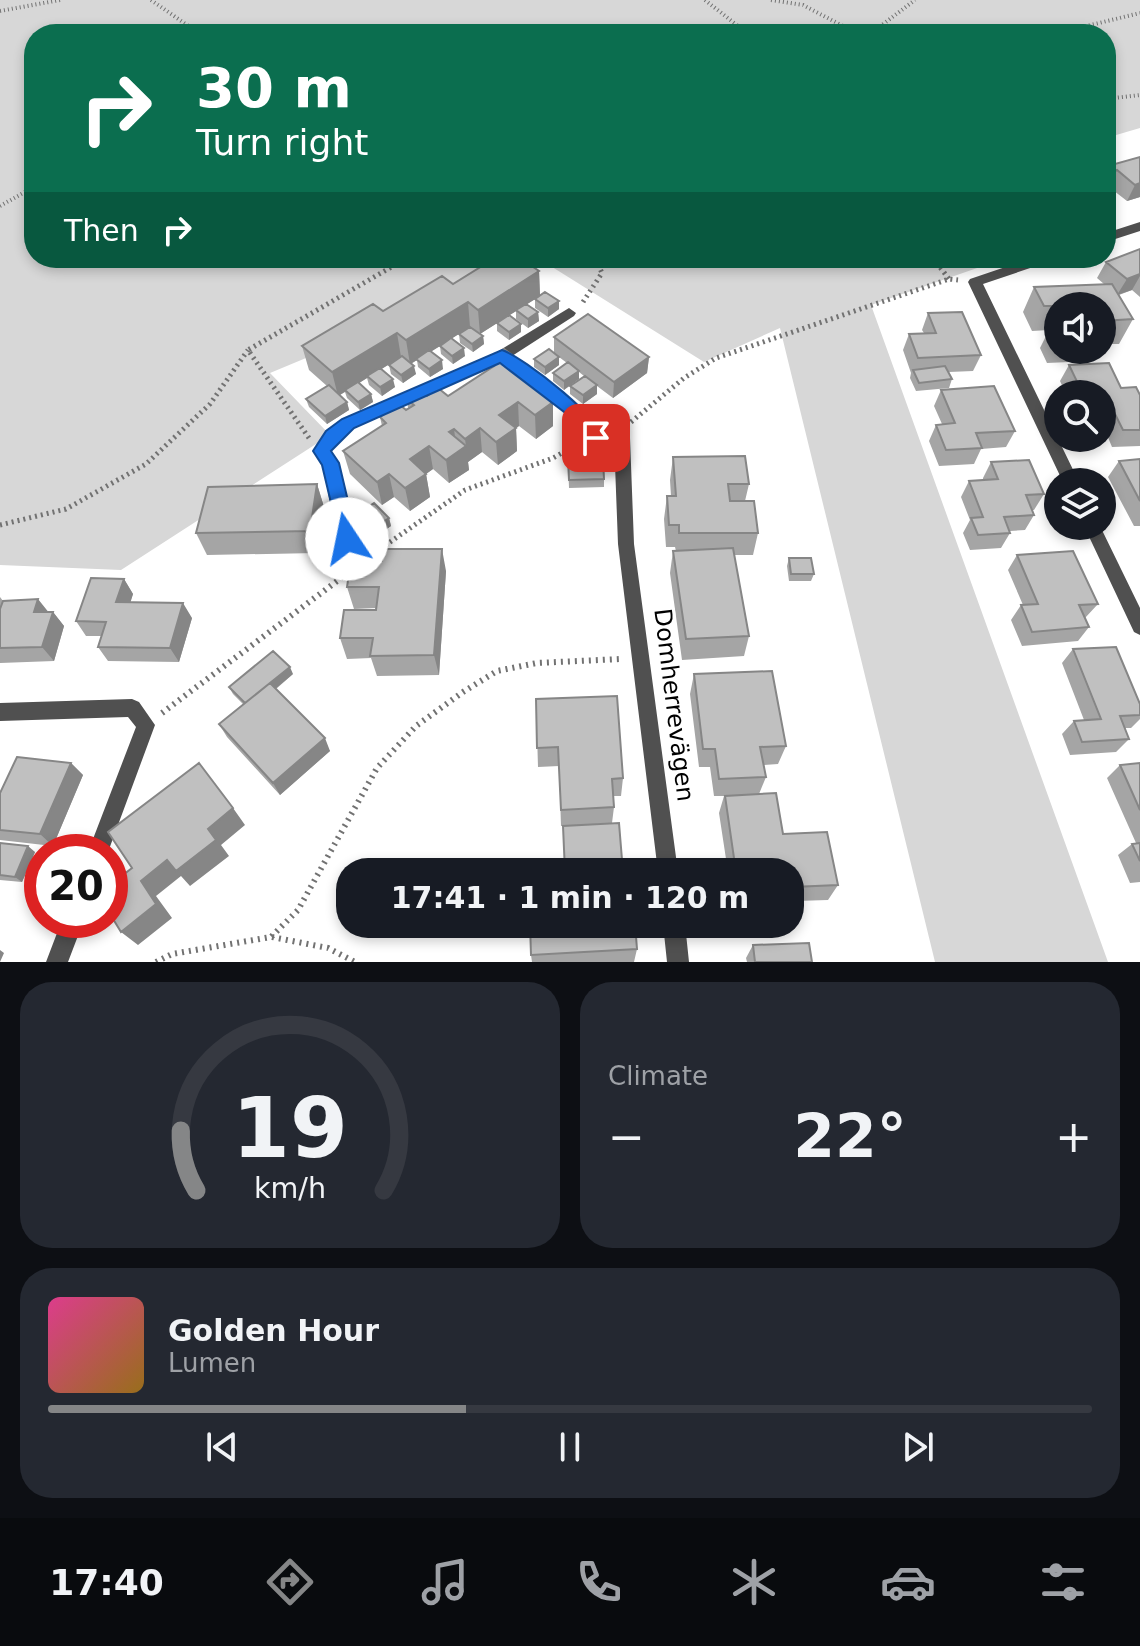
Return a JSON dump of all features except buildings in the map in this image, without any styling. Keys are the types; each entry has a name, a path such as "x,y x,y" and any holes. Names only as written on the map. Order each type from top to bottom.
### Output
{"street":[{"path":"1116,234 1140,226"},
{"path":"1016,268 975,282 1064,468"},
{"path":"365,560 347,539 330,463 322,451 332,436 348,423 502,356 569,313"},
{"path":"502,356 574,410 596,438"},
{"name":"Domherrevägen","path":"622,438 626,544 666,858"},
{"path":"1099,540 1140,627"},
{"path":"0,712 132,708 146,725 105,834"},
{"path":"57,962 66,938"},
{"path":"675,938 678,962"}],"path":[{"path":"0,11 60,0"},
{"path":"151,0 186,24"},
{"path":"705,0 735,24"},
{"path":"771,0 803,5"},
{"path":"797,0 839,24"},
{"path":"882,24 915,0"},
{"path":"1095,24 1140,13"},
{"path":"1116,98 1140,95"},
{"path":"0,206 24,193"},
{"path":"0,525 66,509 146,464 210,404 248,350 390,268"},
{"path":"569,313 585,300 602,273 600,268"},
{"path":"941,268 949,279"},
{"path":"146,725 365,560 465,490 553,458 577,444 629,423 684,378 716,358 949,279 975,282"},
{"path":"248,350 297,426 322,451"},
{"path":"271,937 298,910 377,768 416,726 497,671 537,663 643,658"},
{"path":"156,962 172,954 271,937 328,948 355,962"}],"shaded area":[{"path":"0,0 1140,0 1140,128 1116,135 1116,24 24,24 24,268 522,268 270,373 330,435 121,570 0,565"},
{"path":"554,268 977,268 871,305 1108,962 935,962 780,328 704,362"}],"route":[{"path":"347,539 343,510 330,463 322,451 332,436 348,423 502,356 574,410 596,438"}]}
